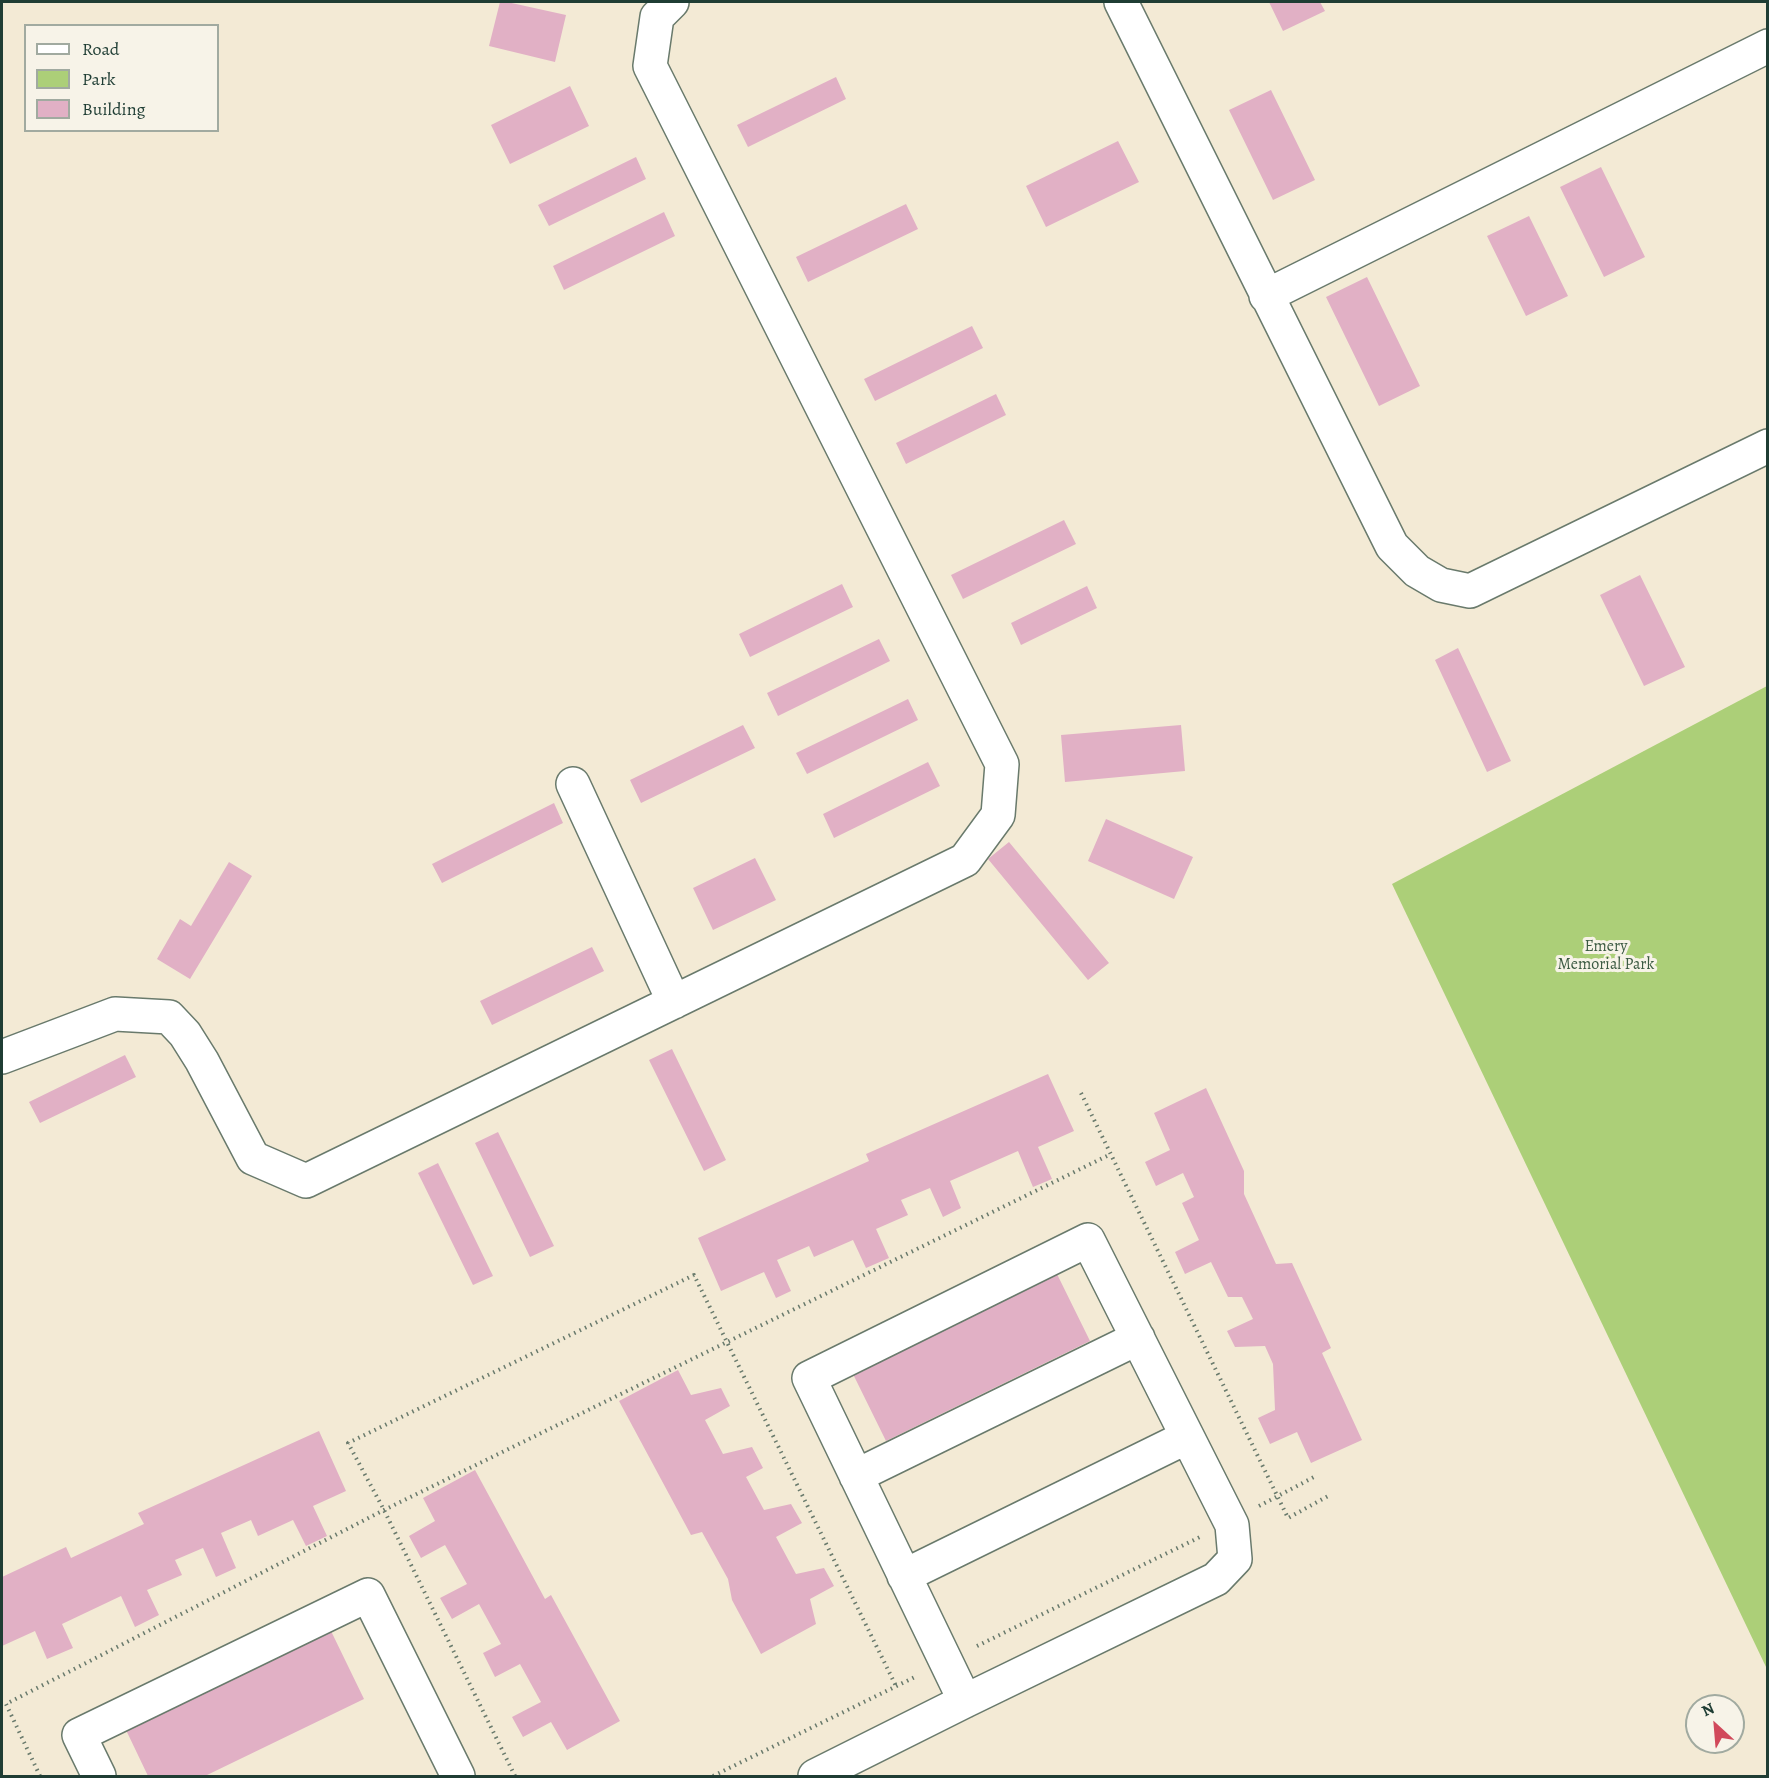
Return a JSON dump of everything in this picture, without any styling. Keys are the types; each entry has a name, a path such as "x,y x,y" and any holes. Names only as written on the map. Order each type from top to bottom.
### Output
{"lane":[{"path":"2,1057 115,1014 169,1017 185,1034 202,1061 253,1158 306,1181 965,860 998,815 1002,764 650,66 657,18 672,2"},
{"path":"1121,2 1392,546 1417,571 1441,585 1470,591 1767,446"},
{"path":"1266,296 1767,46"},
{"path":"573,784 675,1002"},
{"path":"815,1776 1216,1579 1234,1559 1232,1525 1089,1240 808,1378 964,1701"},
{"path":"856,1476 1138,1338"},
{"path":"904,1576 1187,1437"},
{"path":"99,1776 80,1736 368,1595 458,1776"}],"path":[{"path":"1081,1094 1288,1518 1330,1495"},
{"path":"40,1776 6,1704 384,1510 1111,1154"},
{"path":"515,1776 384,1510 348,1443 694,1275 896,1686"},
{"path":"713,1776 1230,1521 1314,1477"}],"green space":[{"name":"Emery Memorial Park","path":"1767,686 1767,1669 1392,884"}],"building":[{"path":"500,2 566,15 555,62 489,46"},
{"path":"1269,2 1320,2 1325,11 1283,31"},
{"path":"836,77 846,99 748,147 737,125"},
{"path":"570,86 589,126 510,164 491,125"},
{"path":"1271,90 1315,180 1273,200 1229,110"},
{"path":"1118,141 1139,182 1046,227 1026,186"},
{"path":"636,157 646,179 549,226 538,205"},
{"path":"1601,167 1645,257 1604,277 1560,187"},
{"path":"906,204 918,229 808,282 796,257"},
{"path":"664,212 675,236 564,290 553,266"},
{"path":"1529,216 1568,296 1526,316 1487,236"},
{"path":"1367,277 1420,386 1379,406 1326,297"},
{"path":"972,326 983,348 875,401 864,379"},
{"path":"996,394 1006,415 906,464 896,443"},
{"path":"1064,520 1076,544 963,599 951,575"},
{"path":"1640,575 1685,667 1644,686 1600,595"},
{"path":"842,584 853,607 750,657 739,634"},
{"path":"1087,586 1097,608 1021,645 1011,623"},
{"path":"879,639 890,661 778,716 767,693"},
{"path":"1458,648 1511,761 1487,772 1435,660"},
{"path":"908,699 918,720 807,774 796,753"},
{"path":"743,725 755,748 641,803 630,780"},
{"path":"1181,725 1185,771 1065,782 1061,735"},
{"path":"928,762 940,786 834,838 823,814"},
{"path":"554,803 563,823 442,883 432,864"},
{"path":"1106,819 1193,857 1174,899 1088,861"},
{"path":"1009,842 1109,963 1088,980 988,859"},
{"path":"755,858 776,900 713,930 693,888"},
{"path":"229,862 252,876 190,979 157,959 180,919 191,926"},
{"path":"592,947 604,971 492,1025 480,1001"},
{"path":"672,1049 726,1160 704,1171 649,1060"},
{"path":"125,1055 136,1077 40,1123 29,1102"},
{"path":"1048,1074 1074,1131 1038,1147 1052,1179 1033,1187 1018,1151 950,1181 961,1208 943,1217 930,1188 901,1200 908,1215 876,1229 889,1258 866,1268 853,1240 814,1257 809,1246 777,1260 791,1291 776,1298 764,1272 721,1291 698,1238 869,1161 866,1154"},
{"path":"1206,1088 1244,1171 1244,1194 1276,1264 1292,1263 1331,1348 1322,1353 1362,1440 1311,1463 1297,1432 1270,1444 1258,1418 1275,1410 1273,1364 1265,1346 1235,1347 1227,1331 1253,1319 1242,1297 1228,1297 1211,1262 1185,1274 1175,1252 1199,1240 1182,1203 1194,1197 1183,1173 1156,1186 1145,1162 1170,1150 1154,1113"},
{"path":"498,1132 554,1246 530,1257 475,1143"},
{"path":"438,1163 493,1276 473,1285 418,1173"},
{"path":"1056,1272 1090,1341 886,1441 852,1372"},
{"path":"678,1370 691,1395 721,1388 730,1406 705,1420 723,1454 752,1447 763,1468 746,1477 764,1510 791,1504 802,1523 776,1537 796,1574 824,1568 834,1586 810,1599 816,1624 761,1654 732,1600 728,1579 702,1532 691,1535 619,1401"},
{"path":"319,1431 346,1491 313,1506 327,1536 306,1546 293,1520 258,1536 251,1520 221,1533 236,1568 216,1577 203,1548 175,1560 182,1575 147,1590 159,1615 135,1627 121,1596 62,1624 73,1648 47,1659 35,1631 2,1646 2,1577 66,1547 71,1558 144,1524 138,1513"},
{"path":"475,1470 545,1599 551,1595 620,1721 567,1750 551,1722 523,1737 512,1717 541,1702 520,1664 495,1677 483,1653 501,1644 479,1604 452,1619 440,1598 467,1584 445,1545 421,1558 409,1536 435,1521 423,1498"},
{"path":"331,1631 364,1699 205,1776 148,1776 126,1730"}]}
